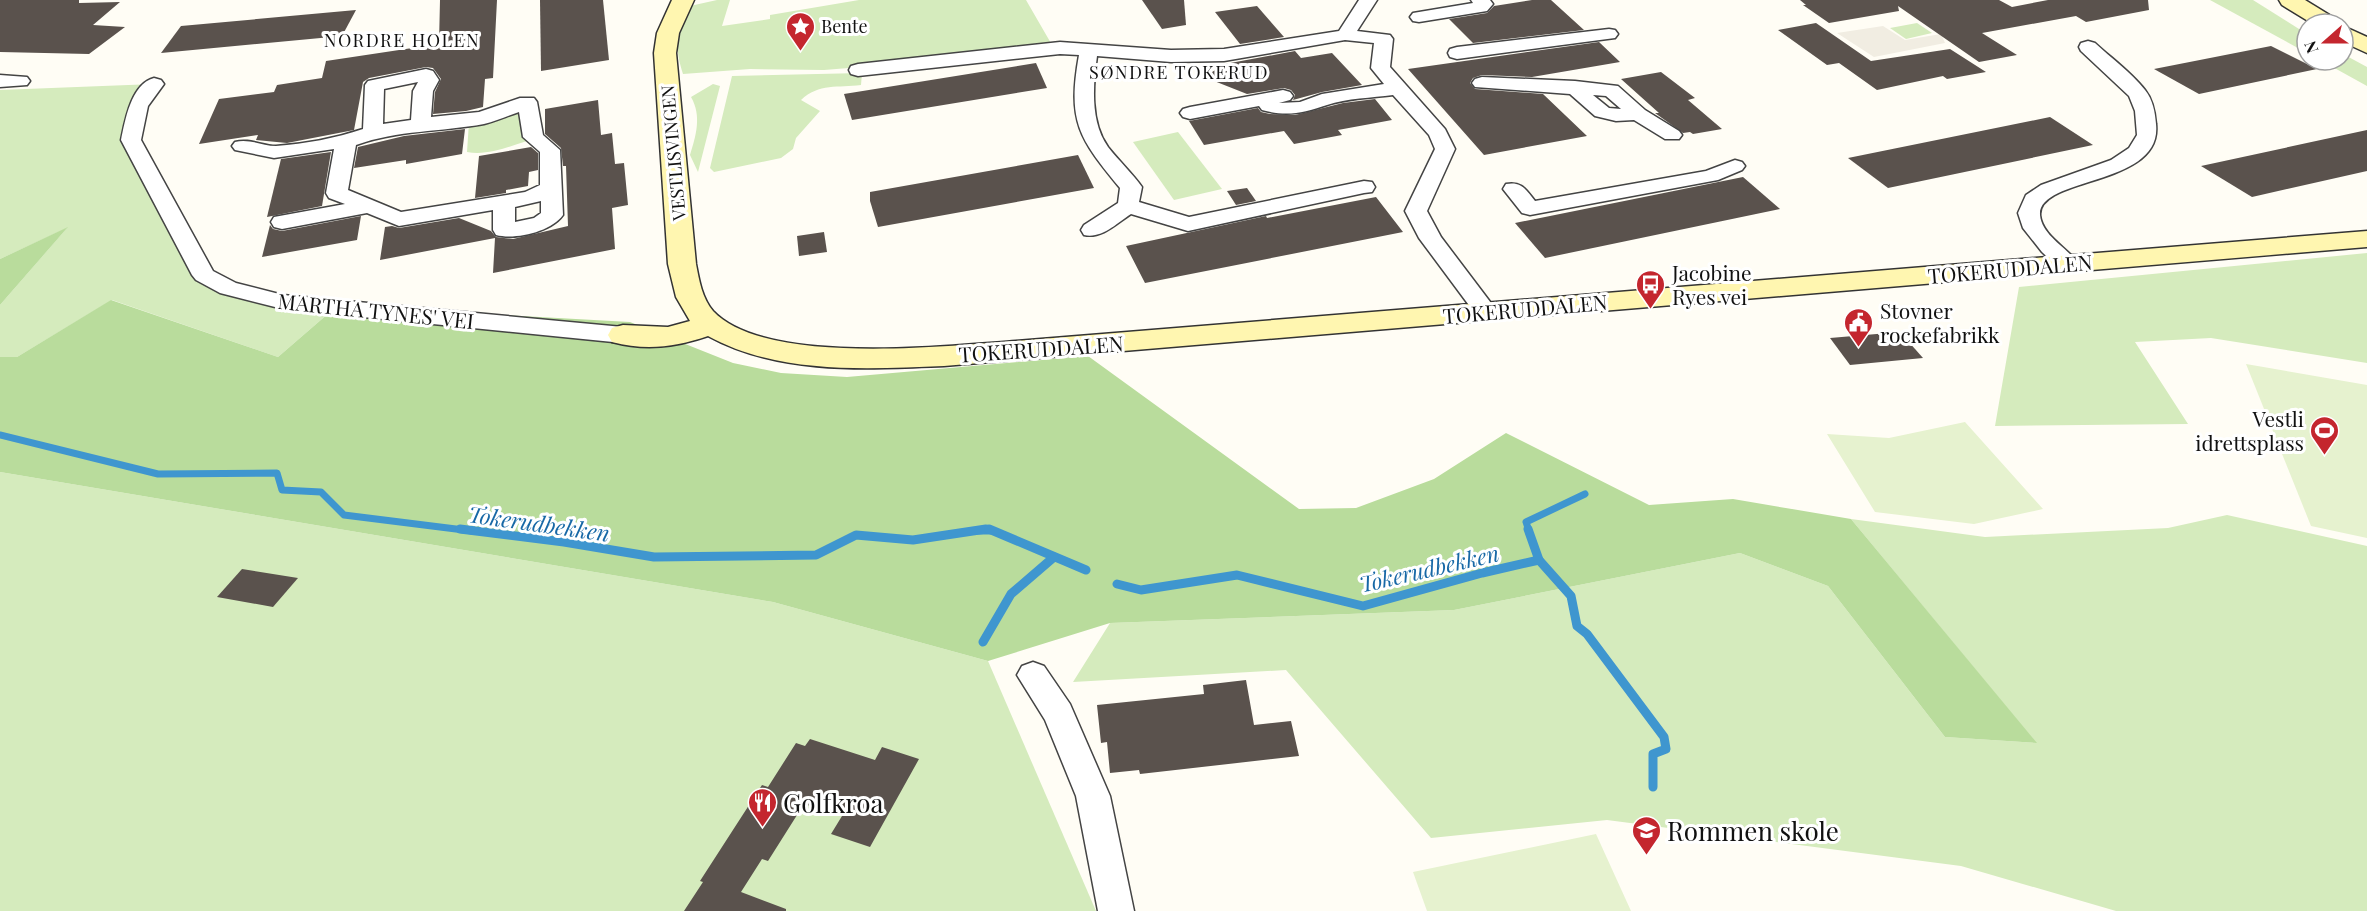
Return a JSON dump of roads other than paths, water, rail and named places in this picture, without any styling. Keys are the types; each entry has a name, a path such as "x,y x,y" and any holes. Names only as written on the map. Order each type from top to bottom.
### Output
{"street":[{"name":"VESTLISVINGEN","path":"683,0 668,33 665,53 682,264 686,290 703,316"},
{"path":"1345,35 1368,0"},
{"path":"1419,17 1481,7 1484,4 1480,0"},
{"path":"2290,0 2309,12"},
{"path":"1456,53 1519,43 1536,44 1608,34"},
{"path":"858,70 939,63 1055,48 1171,56 1224,55 1345,35 1383,39 1380,68 1438,133 1445,149 1416,211 1427,233 1471,288 1485,311"},
{"path":"2068,264 2035,231 2029,212 2031,202 2047,191 2121,164 2142,149 2148,137 2149,122 2139,95 2088,47"},
{"path":"1089,51 1084,101 1088,123 1094,140 1131,187 1128,206 1092,230"},
{"path":"373,132 375,85 426,75 429,80 423,92 421,124"},
{"path":"0,81 21,81"},
{"path":"1482,83 1575,87 1604,114 1616,117 1638,114 1672,135"},
{"name":"MARTHA TYNES' VEI","path":"154,84 138,106 130,140 204,275 228,288 283,302 624,334"},
{"path":"1190,113 1266,99 1269,106 1283,110 1311,106 1322,100 1398,88"},
{"path":"242,146 274,152 346,141 373,132 421,124 482,118 527,102 532,137 550,150 552,215 541,224 504,230 504,203 399,219 337,193 346,141"},
{"path":"1514,189 1530,208 1711,176 1735,166"},
{"path":"1128,206 1188,224 1364,187"},
{"path":"282,222 367,207"},
{"name":"TOKERUDDALEN","path":"703,316 744,342 789,352 825,355 914,356 1058,347 2367,239"},
{"path":"624,334 651,340 678,337 703,316"},
{"path":"1033,675 1059,714 1093,796 1116,911"}],"waterway":[{"name":"Tokerudbekken","path":"0,435 158,474 277,473 282,490 321,492 344,515 472,531"},
{"name":"Tokerudbekken","path":"1529,531 1526,522 1585,494"},
{"name":"Tokerudbekken","path":"460,529 564,542 654,557 816,555 856,535 913,540 986,529"},
{"name":"Tokerudbekken","path":"989,529 1086,570"},
{"name":"Tokerudbekken","path":"1528,529 1539,560"},
{"name":"Tokerudbekken","path":"976,531 992,531"},
{"path":"983,642 1011,594 1054,557"},
{"name":"Tokerudbekken","path":"1117,584 1141,590 1237,575 1363,606 1482,573 1539,560"},
{"path":"1539,560 1571,596 1577,626 1587,634 1664,737 1666,749 1653,754 1653,787"}],"place":[{"name":"Bente","path":"800,52"},
{"name":"Jacobine Ryes vei","path":"1651,310"},
{"name":"Stovner rockefabrikk","path":"1859,348"},
{"name":"Vestli idrettsplass","path":"2325,456"},
{"name":"Golfkroa","path":"762,828"},
{"name":"Rommen skole","path":"1646,856"}],"district":[{"name":"NORDRE HOLEN","path":"402,40"},
{"name":"SØNDRE TOKERUD","path":"1179,72"}]}
